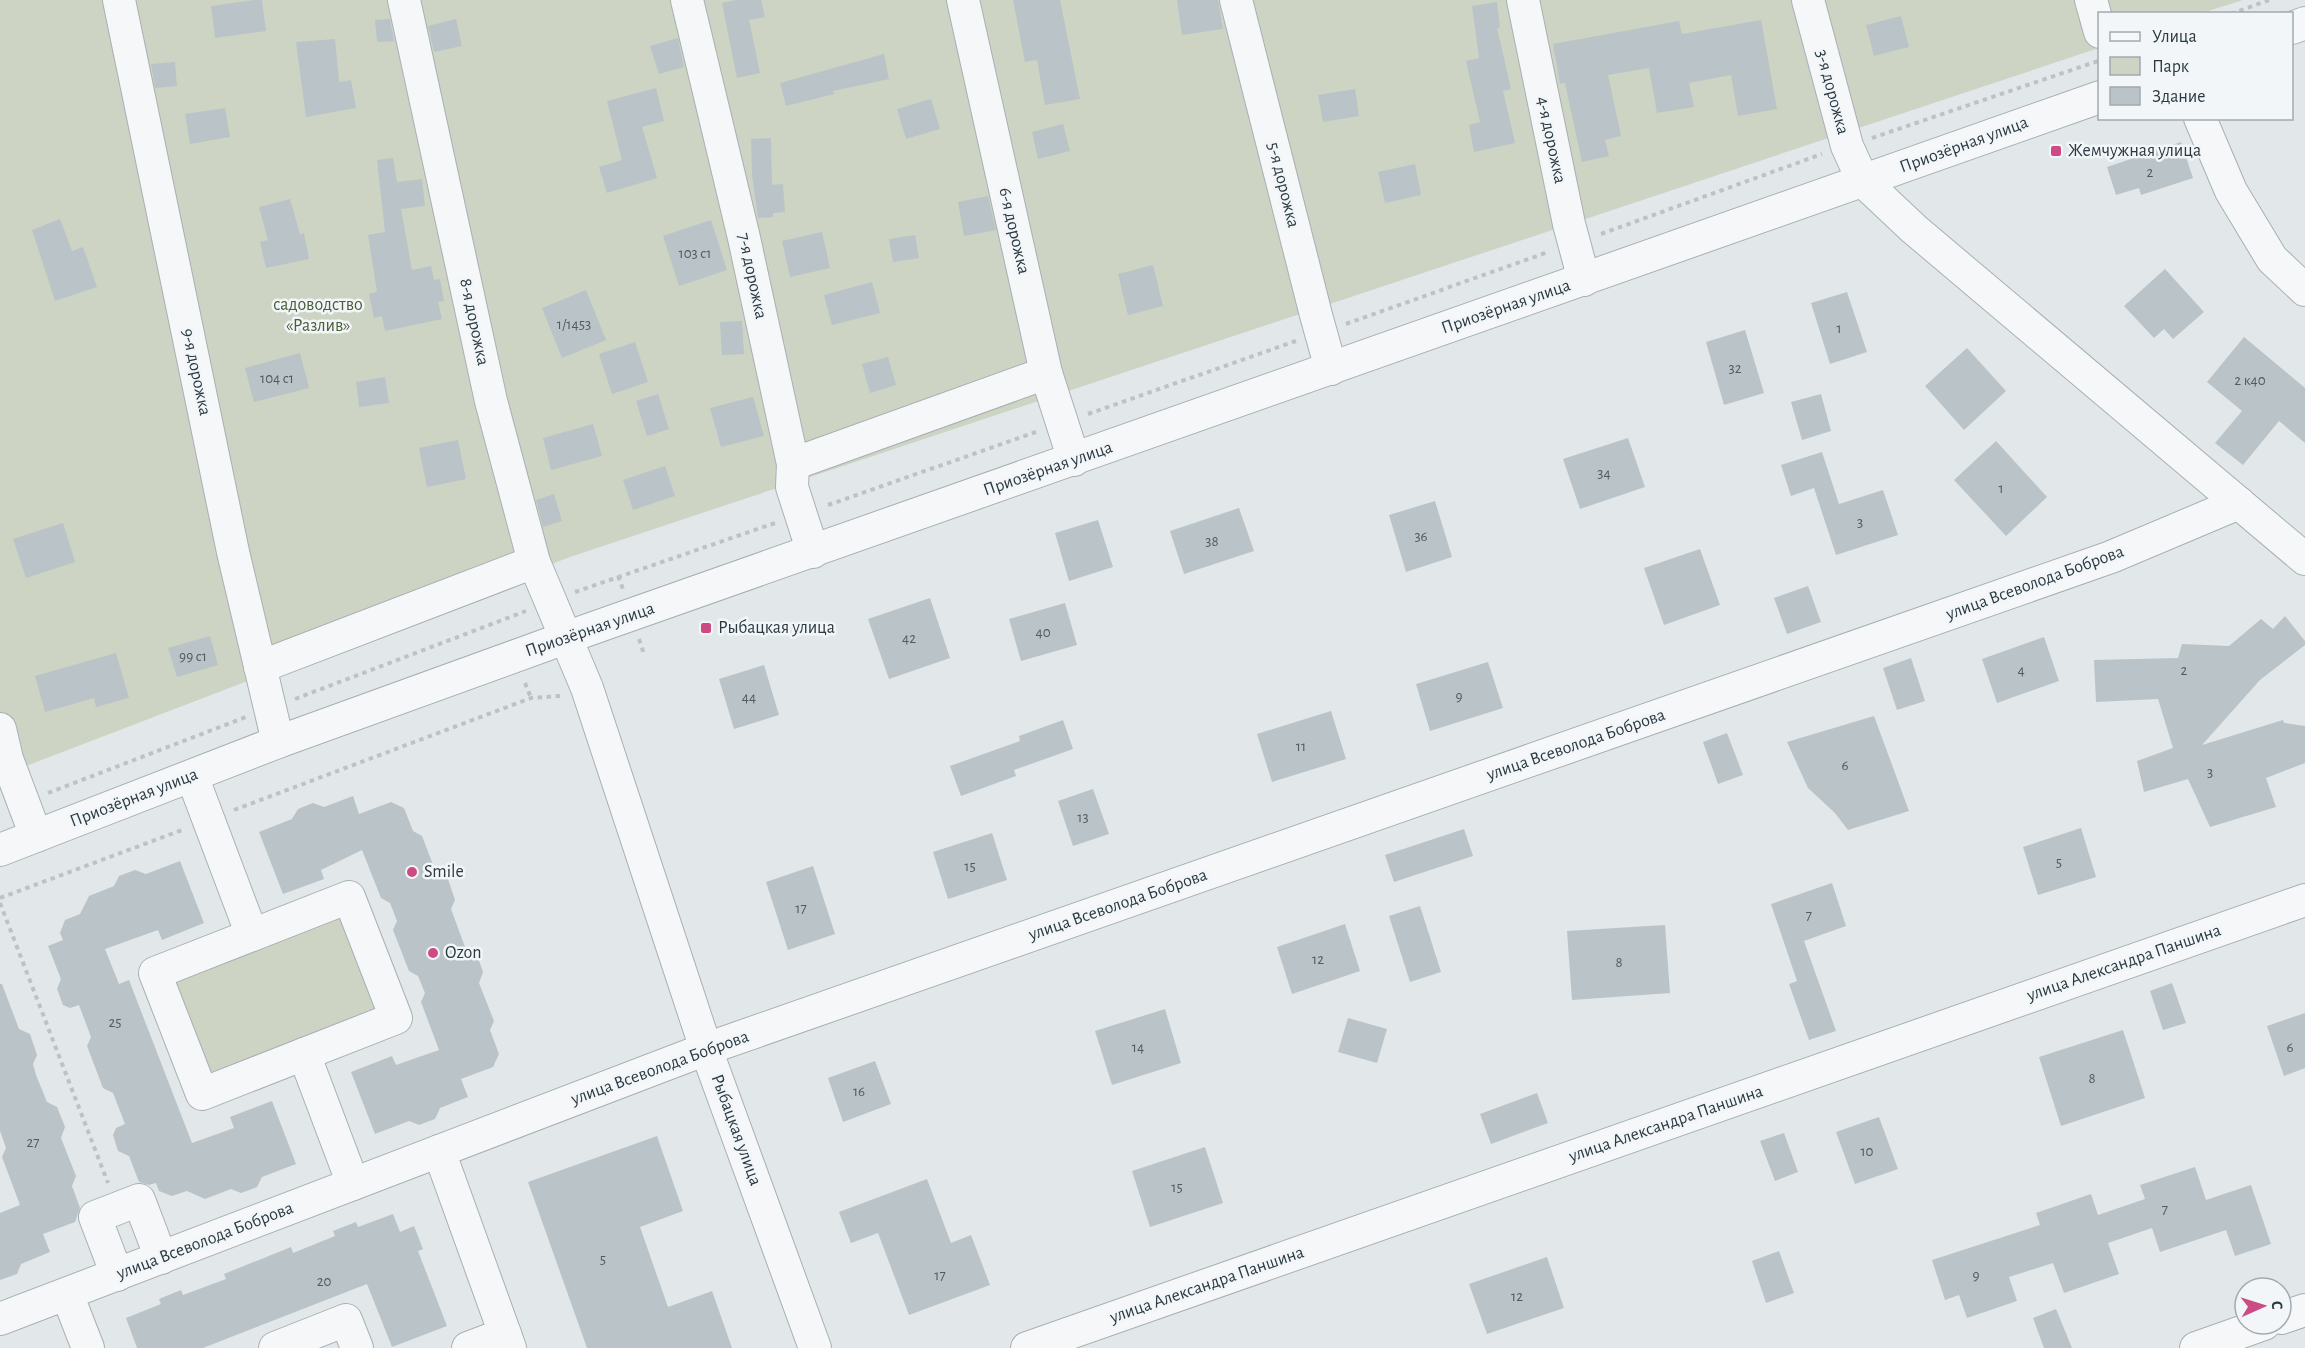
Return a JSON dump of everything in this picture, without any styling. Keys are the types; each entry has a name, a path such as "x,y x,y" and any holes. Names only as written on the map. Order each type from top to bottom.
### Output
{"street":[{"name":"9-я дорожка","path":"119,0 233,552 278,742"},
{"name":"8-я дорожка","path":"404,0 491,401 534,562 565,638"},
{"name":"7-я дорожка","path":"687,0 744,238 793,464 792,487 813,552"},
{"name":"6-я дорожка","path":"963,0 1046,373 1074,460"},
{"name":"5-я дорожка","path":"1236,0 1331,369"},
{"name":"4-я дорожка","path":"1523,0 1569,224 1584,280"},
{"name":"3-я дорожка","path":"1808,0 1847,146 1863,181"},
{"path":"2091,0 2098,25"},
{"name":"Приозёрная улица","path":"0,850 278,742 565,638 2098,98"},
{"path":"2201,120 2231,191 2272,259 2305,291"},
{"path":"1863,181 1914,229 2305,559"},
{"path":"793,464 1046,373"},
{"name":"улица Всеволода Боброва","path":"0,1319 706,1049 2111,557 2239,503"},
{"path":"260,667 534,562"},
{"name":"Рыбацкая улица","path":"565,638 587,688 706,1049 815,1348"},
{"path":"0,729 3,760 36,836"},
{"path":"192,776 252,935"},
{"path":"349,897 396,1018 202,1094 155,973 252,935 349,897"},
{"name":"улица Александра Паншина","path":"1027,1348 2305,900"},
{"path":"304,1054 353,1184"},
{"path":"439,1151 508,1341 468,1348"},
{"path":"117,1275 95,1217 118,1208 139,1200 161,1258"},
{"path":"67,1294 88,1348"},
{"path":"275,1348 346,1320 357,1348"},
{"path":"2196,1348 2233,1335"}],"path":[{"path":"2236,12 2269,0"},
{"path":"232,810 531,698 568,695"},
{"path":"118,1208 0,900 188,827"}],"green space":[{"name":"садоводство «Разлив»","path":"0,0 2243,0 2205,12 2098,12 2098,48 570,557 0,776"},
{"path":"342,912 381,1011 212,1077 173,978"}],"building":[{"path":"262,0 266,31 215,38 211,6"},
{"path":"736,0 761,0 765,17 749,20 760,73 737,78 722,3"},
{"path":"1013,0 1060,0 1080,99 1045,105 1037,60 1025,62"},
{"path":"1177,0 1218,0 1223,29 1182,35"},
{"path":"1497,2 1500,28 1497,28 1511,89 1503,91 1515,143 1474,152 1469,125 1480,122 1466,61 1479,58 1472,6"},
{"path":"1901,16 1909,47 1874,56 1866,25"},
{"path":"390,19 394,41 377,42 375,20"},
{"path":"456,19 462,46 434,52 428,26"},
{"path":"1761,20 1777,109 1738,116 1731,75 1689,83 1694,107 1657,113 1649,68 1608,75 1621,136 1605,140 1609,156 1582,162 1565,83 1560,84 1553,44 1679,21 1682,34"},
{"path":"678,38 684,67 659,74 650,46"},
{"path":"335,39 339,82 351,80 356,108 306,117 296,42"},
{"path":"884,54 889,79 833,91 834,94 786,106 780,83"},
{"path":"175,62 177,86 155,88 151,64"},
{"path":"656,88 664,121 642,127 657,178 607,193 599,167 622,160 607,101"},
{"path":"1355,89 1359,116 1323,122 1318,95"},
{"path":"931,99 940,129 906,139 897,109"},
{"path":"225,108 230,137 190,144 185,114"},
{"path":"1063,124 1070,151 1038,159 1032,132"},
{"path":"771,138 772,185 783,184 785,212 773,213 773,217 758,218 752,175 751,139"},
{"path":"2181,142 2193,178 2141,195 2139,188 2116,195 2107,167"},
{"path":"393,158 397,182 422,179 425,206 401,209 412,270 431,266 434,280 440,279 444,301 438,302 442,319 385,331 382,316 374,318 369,294 377,292 368,235 385,232 377,160"},
{"path":"1415,164 1421,195 1385,203 1378,172"},
{"path":"988,196 996,230 964,236 958,202"},
{"path":"290,199 300,234 304,233 309,259 266,268 260,242 268,240 259,207"},
{"path":"60,219 72,251 83,247 97,287 55,301 32,230"},
{"path":"711,220 727,270 679,286 663,236"},
{"path":"822,232 830,268 790,277 782,241"},
{"path":"915,235 919,258 893,262 889,239"},
{"path":"1153,265 1163,306 1128,315 1118,274"},
{"path":"2165,269 2204,312 2173,339 2164,329 2154,338 2124,306"},
{"path":"872,282 880,313 832,325 824,295"},
{"path":"586,290 606,340 562,358 542,308"},
{"path":"1847,292 1867,352 1830,364 1811,303"},
{"path":"742,321 744,354 722,355 720,322"},
{"path":"1745,330 1764,393 1724,405 1706,342"},
{"path":"2244,337 2305,388 2305,443 2279,421 2243,465 2215,443 2242,411 2207,382"},
{"path":"635,342 648,382 612,394 599,354"},
{"path":"1967,348 2006,391 1964,430 1925,386"},
{"path":"300,353 309,388 254,402 245,368"},
{"path":"888,357 896,385 870,393 862,364"},
{"path":"385,377 389,403 359,407 356,382"},
{"path":"658,394 669,429 647,436 636,401"},
{"path":"1821,394 1831,431 1802,440 1791,402"},
{"path":"753,397 764,436 721,447 710,408"},
{"path":"593,424 602,456 551,470 543,438"},
{"path":"1628,438 1645,487 1580,509 1563,459"},
{"path":"458,440 466,479 427,487 419,448"},
{"path":"1996,441 2047,497 2006,536 1954,480"},
{"path":"1822,452 1839,504 1883,490 1898,535 1836,555 1814,488 1791,496 1781,465"},
{"path":"665,466 675,496 633,510 623,480"},
{"path":"554,494 562,521 543,527 536,500"},
{"path":"1435,501 1452,557 1406,572 1389,515"},
{"path":"1239,508 1254,551 1184,574 1170,531"},
{"path":"1098,520 1113,567 1069,581 1055,533"},
{"path":"63,523 75,562 26,578 13,539"},
{"path":"1700,549 1720,605 1664,625 1644,568"},
{"path":"1808,586 1821,622 1787,634 1774,598"},
{"path":"930,598 950,658 889,679 868,619"},
{"path":"1065,603 1077,645 1021,661 1009,619"},
{"path":"2285,616 2305,641 2305,645 2260,680 2202,745 2283,720 2284,723 2305,726 2305,763 2266,778 2276,807 2210,827 2188,779 2144,792 2137,761 2173,748 2158,699 2096,702 2094,660 2178,658 2182,644 2229,646 2261,619 2273,629"},
{"path":"210,636 218,665 177,677 168,648"},
{"path":"2044,637 2059,681 1997,703 1982,659"},
{"path":"116,653 129,698 96,707 94,698 45,712 35,676"},
{"path":"1911,658 1925,701 1897,710 1883,668"},
{"path":"1488,662 1503,708 1430,731 1416,684"},
{"path":"764,665 779,715 734,729 719,679"},
{"path":"1331,711 1346,759 1272,782 1257,734"},
{"path":"1874,716 1909,811 1848,830 1835,813 1808,788 1787,742"},
{"path":"1063,720 1073,749 1014,770 1016,776 961,796 950,766 1020,741 1019,736"},
{"path":"1727,733 1743,775 1718,784 1703,742"},
{"path":"1093,789 1109,834 1073,846 1058,801"},
{"path":"353,796 359,814 391,802 404,808 413,831 422,836 437,875 448,879 455,900 451,909 465,947 476,952 483,972 479,983 494,1021 490,1030 499,1054 493,1067 461,1079 468,1097 440,1108 435,1119 419,1125 409,1121 375,1134 351,1072 392,1056 396,1065 439,1050 421,1002 425,993 418,976 409,971 393,930 397,921 390,903 381,898 362,850 321,870 324,879 283,894 259,832 292,819 298,809 313,803 324,807"},
{"path":"2081,828 2096,877 2038,895 2023,847"},
{"path":"1464,829 1473,856 1394,882 1385,855"},
{"path":"992,833 1007,880 948,899 933,852"},
{"path":"180,861 204,923 162,940 158,930 105,949 119,984 129,980 192,1143 234,1128 230,1117 272,1101 296,1164 262,1177 257,1187 241,1193 231,1189 205,1199 187,1191 172,1196 159,1191 156,1183 149,1185 139,1182 129,1156 118,1151 113,1135 116,1128 125,1124 113,1093 103,1088 87,1046 91,1037 79,1005 70,1008 63,1005 57,989 61,979 48,946 63,940 60,933 65,920 80,914 89,896 114,886 119,876 135,870 146,874"},
{"path":"813,866 835,934 788,950 766,882"},
{"path":"1832,883 1846,926 1804,941 1836,1031 1809,1040 1789,984 1797,981 1771,904"},
{"path":"1420,906 1441,972 1410,982 1389,916"},
{"path":"1345,924 1360,971 1292,994 1277,947"},
{"path":"1665,925 1670,993 1572,1000 1567,931"},
{"path":"2172,983 2186,1023 2163,1030 2150,991"},
{"path":"0,984 2,984 19,1029 30,1034 37,1055 33,1064 36,1075 47,1102 57,1107 65,1127 61,1138 76,1176 72,1186 80,1208 75,1222 43,1234 50,1252 21,1264 17,1274 0,1280 0,1213 20,1205 2,1157 6,1148 0,1131"},
{"path":"1165,1009 1181,1063 1112,1085 1095,1031"},
{"path":"2305,1013 2305,1068 2284,1076 2267,1026"},
{"path":"1348,1018 1387,1029 1377,1063 1338,1052"},
{"path":"2123,1030 2145,1098 2061,1126 2039,1057"},
{"path":"875,1061 891,1104 843,1122 828,1078"},
{"path":"1537,1093 1548,1123 1491,1144 1480,1114"},
{"path":"1879,1117 1898,1169 1855,1184 1836,1132"},
{"path":"1784,1133 1798,1172 1775,1181 1760,1141"},
{"path":"657,1136 683,1211 640,1227 668,1307 712,1291 732,1348 587,1348 528,1182"},
{"path":"1205,1147 1223,1203 1150,1227 1132,1171"},
{"path":"2195,1167 2206,1200 2251,1185 2271,1244 2235,1256 2226,1230 2160,1252 2152,1228 2108,1243 2119,1274 2064,1293 2053,1263 2009,1277 2017,1301 1967,1318 1959,1295 1945,1300 1932,1260 2040,1225 2036,1213 2091,1194 2098,1215 2145,1199 2140,1185"},
{"path":"927,1179 951,1243 971,1235 990,1285 909,1315 878,1233 851,1243 839,1212"},
{"path":"393,1214 400,1232 414,1226 423,1249 418,1251 447,1326 392,1347 367,1284 203,1348 137,1348 126,1318 161,1304 159,1299 181,1290 183,1295 226,1279 224,1274 291,1247 293,1253 335,1236 333,1231 356,1222 358,1227"},
{"path":"1779,1251 1794,1293 1766,1303 1752,1261"},
{"path":"1547,1257 1564,1308 1487,1334 1469,1284"},
{"path":"2056,1309 2072,1348 2044,1348 2033,1318"}],"place":[{"name":"Жемчужная улица","path":"2056,151"},
{"name":"Рыбацкая улица","path":"706,628"},
{"name":"Smile","path":"412,872"},
{"name":"Ozon","path":"433,953"}]}
